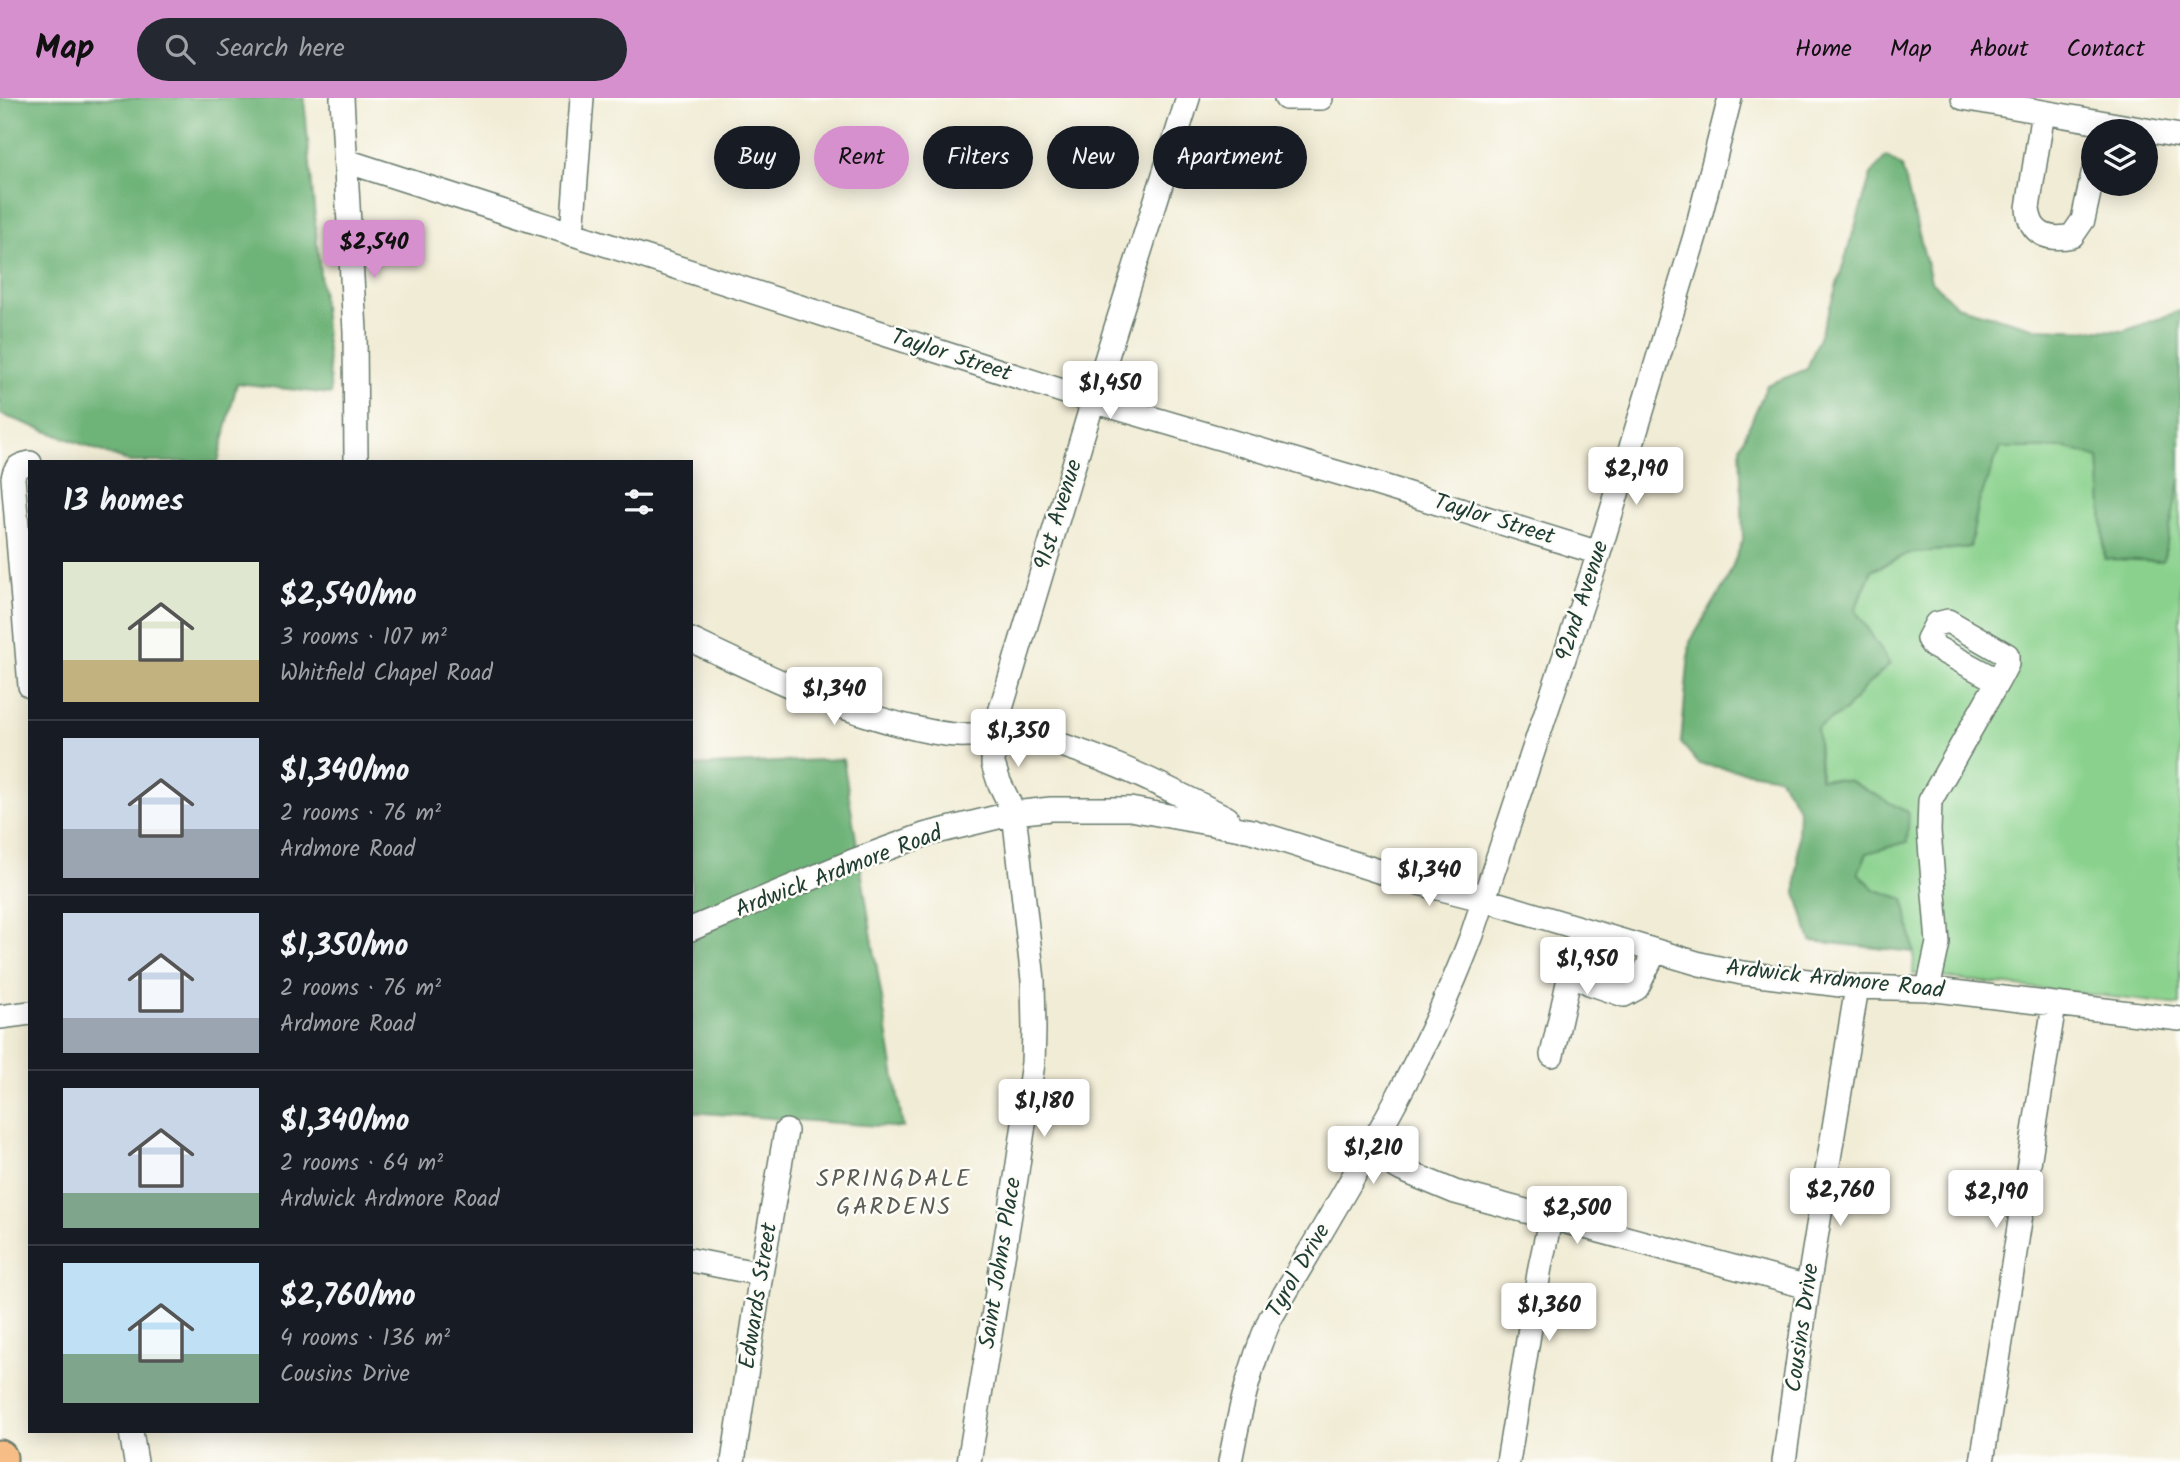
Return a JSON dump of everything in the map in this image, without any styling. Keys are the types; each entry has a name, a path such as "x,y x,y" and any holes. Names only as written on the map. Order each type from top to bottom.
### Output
{"highway":[{"path":"0,1457 1,1462"}],"street":[{"path":"342,98 355,331 356,460"},
{"path":"572,234 582,98"},
{"name":"91st Avenue","path":"1014,813 993,764 994,732 1093,401 1188,98"},
{"path":"1286,98 1321,98"},
{"name":"92nd Avenue","path":"1485,900 1599,553 1698,224 1730,98"},
{"path":"1964,98 2081,122"},
{"path":"2043,112 2028,208 2034,226 2046,237 2057,239 2072,236 2083,220 2088,196"},
{"path":"2158,133 2180,136"},
{"name":"Taylor Street","path":"346,161 1093,401 1599,553"},
{"path":"22,467 13,478 28,662"},
{"path":"693,641 820,700 875,717 944,733 966,735 994,732 1026,736 1077,750 1167,787 1252,831"},
{"path":"1928,989 1938,943 1929,831 1930,801 1998,681"},
{"name":"Ardwick Ardmore Road","path":"693,928 924,835 1014,813 1051,809 1130,809 1252,831 1407,880 1485,900 1700,964 1742,973 1857,987 1928,989 2180,1019"},
{"name":"Saint Johns Place","path":"969,1462 1033,1063 1032,979 1014,813"},
{"name":"Tyrol Drive","path":"1230,1462 1246,1384 1270,1319 1402,1092 1457,975 1485,900"},
{"path":"1552,1055 1580,929"},
{"path":"1570,972 1589,983 1624,995 1637,988 1655,951"},
{"name":"Cousins Drive","path":"1784,1462 1808,1287 1857,987"},
{"path":"1982,1462 2054,1005"},
{"path":"0,1017 27,1014"},
{"name":"Edwards Street","path":"733,1462 786,1131"},
{"path":"1369,1151 1402,1170 1455,1192 1808,1287"},
{"path":"1508,1462 1551,1216"},
{"path":"693,1261 761,1275"},
{"path":"131,1433 136,1462"}],"green space":[{"path":"0,98 304,98 331,394 237,383 218,460 125,460 0,414"},
{"path":"1886,156 1902,167 1931,281 1957,306 2036,328 2124,331 2180,311 2180,480 2163,561 2105,559 2099,458 2067,448 2000,448 1979,502 1970,547 1907,554 1872,570 1855,609 1890,664 1864,688 1845,711 1817,728 1820,778 1850,781 1909,813 1907,842 1867,853 1858,873 1876,890 1904,899 1914,952 1811,941 1796,893 1799,809 1779,777 1699,764 1681,743 1690,642 1726,582 1743,540 1740,447 1767,385 1807,369 1829,310 1871,175"},
{"path":"2000,448 2067,448 2100,458 2104,558 2163,561 2180,480 2180,1005 1913,974 1914,952 1904,899 1876,890 1858,873 1867,853 1907,842 1850,781 1821,778 1817,728 1845,711 1864,688 1855,609 1872,571 1907,554 1970,547 1979,502"},
{"path":"843,759 903,1128 693,1112 693,766"}],"district":[{"name":"SPRINGDALE GARDENS","path":"894,1193"}]}
